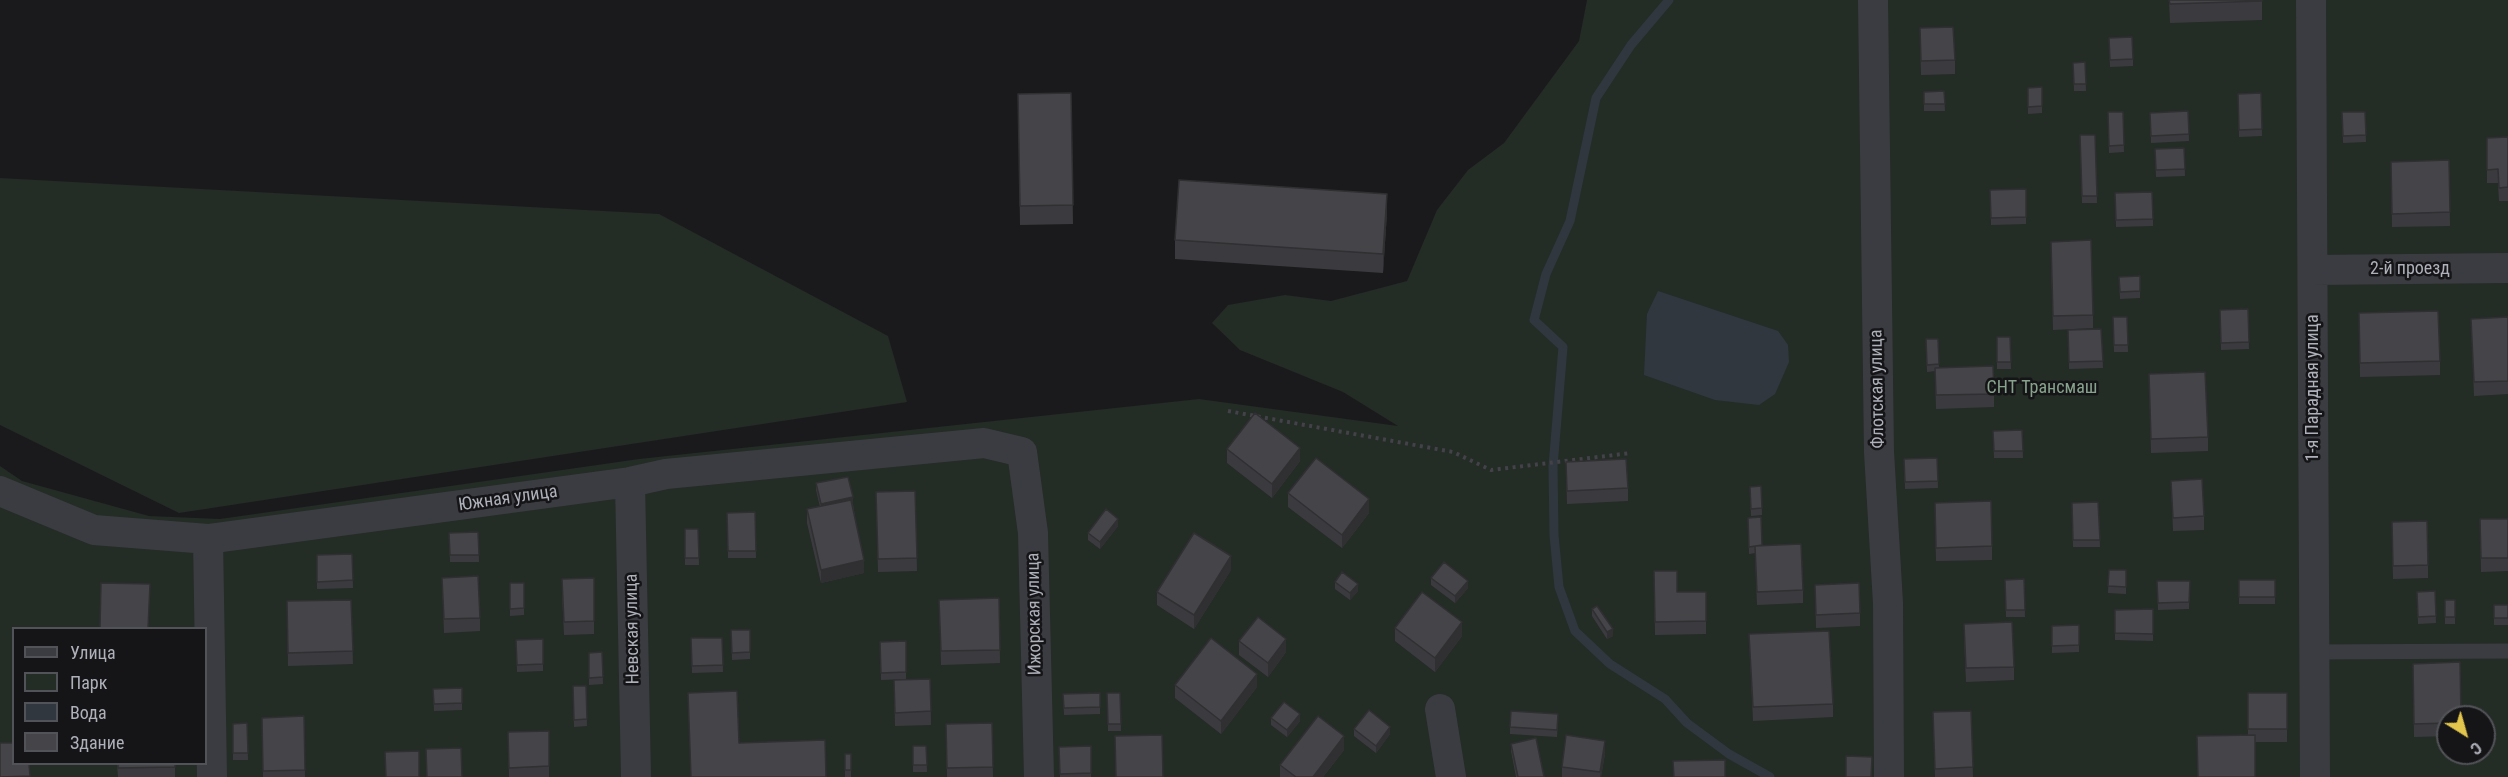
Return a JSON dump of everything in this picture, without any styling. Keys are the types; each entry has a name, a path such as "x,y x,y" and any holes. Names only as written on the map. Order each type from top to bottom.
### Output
{"street":[{"name":"Флотская улица","path":"1873,0 1879,452 1888,603 1889,777"},
{"name":"1-я Парадная улица","path":"2311,0 2315,777"},
{"name":"2-й проезд","path":"2313,270 2508,268"},
{"name":"Южная улица","path":"0,491 94,530 208,539 630,482 666,474 984,443 1022,452"},
{"name":"Ижорская улица","path":"1022,452 1033,533 1039,777"},
{"name":"Невская улица","path":"630,482 636,777"},
{"path":"208,539 212,777"},
{"path":"1440,709 1451,777"}],"lane":[{"path":"2314,652 2508,651"}],"path":[{"path":"1228,411 1453,452 1491,470 1631,453"}],"green space":[{"name":"СНТ Трансмаш","path":"1587,0 2508,0 2508,777 0,777 0,466 22,481 149,516 220,519 639,459 1199,399 1398,426 1343,392 1240,350 1212,323 1228,305 1285,295 1331,301 1407,281 1437,210 1468,170 1504,143 1579,41"},
{"path":"0,178 659,214 888,336 907,402 179,513 0,425"}],"water":[{"path":"1658,291 1778,331 1788,345 1789,362 1775,394 1759,405 1715,400 1644,375 1647,314"}],"building":[{"path":"2169,0 2262,0 2262,1 2170,4"},
{"path":"1953,27 1955,60 1921,61 1920,28"},
{"path":"2132,37 2133,59 2110,60 2109,38"},
{"path":"2085,62 2086,84 2074,84 2073,63"},
{"path":"2042,87 2042,106 2028,107 2028,88"},
{"path":"1944,91 1945,104 1924,104 1924,92"},
{"path":"1071,93 1073,205 1020,206 1018,94"},
{"path":"2261,93 2262,129 2239,130 2238,94"},
{"path":"2188,111 2189,134 2151,136 2150,113"},
{"path":"2108,112 2123,112 2124,145 2109,146"},
{"path":"2342,112 2365,112 2366,135 2343,136"},
{"path":"2080,135 2095,135 2097,196 2082,196"},
{"path":"2508,137 2508,187 2499,188 2498,169 2487,170 2487,138"},
{"path":"2184,148 2185,169 2156,170 2155,149"},
{"path":"2449,160 2450,212 2392,214 2391,162"},
{"path":"1179,180 1387,194 1383,254 1175,240"},
{"path":"2026,189 2026,217 1991,218 1990,190"},
{"path":"2152,192 2153,219 2116,220 2115,193"},
{"path":"2091,240 2093,315 2053,316 2051,242"},
{"path":"2140,276 2140,291 2120,292 2119,277"},
{"path":"2248,309 2249,342 2221,343 2220,310"},
{"path":"2438,311 2440,361 2360,363 2359,313"},
{"path":"2113,317 2127,317 2128,345 2114,345"},
{"path":"2508,317 2508,381 2474,382 2471,319"},
{"path":"2101,329 2103,361 2069,362 2068,330"},
{"path":"1997,337 2010,337 2011,362 1997,362"},
{"path":"1926,339 1938,339 1939,364 1927,365"},
{"path":"1993,366 1994,394 1936,395 1935,368"},
{"path":"2205,372 2208,437 2151,439 2149,374"},
{"path":"1255,413 1300,448 1272,484 1227,449"},
{"path":"2022,430 2023,451 1994,451 1993,431"},
{"path":"1316,458 1369,499 1342,535 1288,493"},
{"path":"1937,458 1938,481 1905,482 1904,459"},
{"path":"1626,459 1628,488 1567,491 1566,462"},
{"path":"848,477 853,497 821,504 816,483"},
{"path":"2202,479 2204,516 2173,518 2171,481"},
{"path":"1761,486 1762,508 1751,509 1750,487"},
{"path":"915,491 917,558 878,559 876,492"},
{"path":"851,500 864,560 821,570 807,509"},
{"path":"1991,501 1992,546 1936,548 1935,503"},
{"path":"2098,502 2100,540 2073,540 2072,503"},
{"path":"1106,509 1118,519 1100,542 1088,533"},
{"path":"755,512 756,551 728,551 727,513"},
{"path":"1761,517 1762,545 1749,547 1748,518"},
{"path":"2480,519 2508,519 2508,558 2481,558"},
{"path":"2427,521 2428,565 2393,566 2392,522"},
{"path":"685,529 698,529 699,558 685,558"},
{"path":"478,532 479,555 450,555 449,533"},
{"path":"1194,533 1231,556 1194,615 1157,592"},
{"path":"1801,544 1803,590 1757,592 1755,546"},
{"path":"352,554 353,580 317,582 317,555"},
{"path":"1444,562 1468,581 1455,596 1431,578"},
{"path":"2109,570 2126,570 2126,587 2108,586"},
{"path":"1654,571 1677,571 1677,592 1706,592 1706,621 1655,622"},
{"path":"1342,572 1358,584 1350,593 1335,582"},
{"path":"478,576 480,618 444,619 442,578"},
{"path":"594,578 594,621 564,622 562,579"},
{"path":"2024,579 2025,610 2006,610 2005,580"},
{"path":"2239,580 2275,580 2275,597 2239,597"},
{"path":"2157,581 2190,581 2189,602 2158,603"},
{"path":"101,583 150,584 148,627 100,627"},
{"path":"510,583 524,583 524,608 510,609"},
{"path":"1859,583 1860,613 1816,615 1815,585"},
{"path":"2435,591 2436,616 2418,617 2417,592"},
{"path":"1422,592 1462,622 1435,658 1395,628"},
{"path":"999,598 1000,650 941,651 939,600"},
{"path":"351,600 353,651 288,653 287,601"},
{"path":"2445,600 2455,600 2455,617 2445,617"},
{"path":"2494,605 2508,605 2508,618 2494,618"},
{"path":"1597,606 1613,629 1607,632 1592,609"},
{"path":"2153,609 2153,634 2115,633 2115,610"},
{"path":"1258,617 1286,639 1268,663 1239,641"},
{"path":"2012,622 2014,667 1966,668 1964,624"},
{"path":"2079,625 2079,645 2052,646 2052,626"},
{"path":"731,630 750,630 750,652 732,653"},
{"path":"1829,631 1833,704 1753,707 1749,634"},
{"path":"691,638 722,638 723,665 692,666"},
{"path":"1211,638 1257,674 1221,721 1175,685"},
{"path":"543,639 543,664 517,665 516,640"},
{"path":"906,641 906,672 881,673 880,642"},
{"path":"602,652 603,677 589,678 589,653"},
{"path":"2460,662 2461,705 2436,705 2436,723 2414,724 2413,664"},
{"path":"930,679 931,711 895,713 894,680"},
{"path":"573,686 586,686 587,719 574,720"},
{"path":"462,688 462,703 434,704 433,689"},
{"path":"737,691 739,743 825,740 826,777 691,777 688,693"},
{"path":"1100,693 1100,707 1064,708 1063,694"},
{"path":"1107,693 1120,693 1121,724 1108,724"},
{"path":"2248,693 2287,693 2287,729 2248,729"},
{"path":"1284,702 1300,714 1287,730 1271,718"},
{"path":"1369,710 1390,727 1376,746 1354,729"},
{"path":"1511,711 1558,714 1557,730 1510,727"},
{"path":"1971,711 1973,767 1935,769 1933,712"},
{"path":"304,716 305,770 263,771 262,718"},
{"path":"1318,716 1344,736 1313,777 1296,777 1280,765"},
{"path":"247,723 248,753 233,753 233,724"},
{"path":"992,723 993,767 947,768 946,724"},
{"path":"549,731 549,766 509,768 508,732"},
{"path":"1162,735 1163,777 1116,777 1115,736"},
{"path":"1566,735 1605,741 1600,772 1562,767"},
{"path":"2255,735 2255,777 2198,777 2197,736"},
{"path":"1536,738 1544,777 1518,777 1511,744"},
{"path":"0,743 12,743 12,765 29,765 30,776 0,777"},
{"path":"913,746 926,746 927,765 913,765"},
{"path":"1091,746 1091,773 1060,774 1059,747"},
{"path":"461,748 462,777 427,777 426,749"},
{"path":"419,751 419,777 386,777 385,752"},
{"path":"845,754 851,754 851,770 845,770"},
{"path":"1846,756 1872,757 1871,777 1846,777"},
{"path":"1725,760 1725,777 1674,777 1673,761"},
{"path":"118,765 175,765 175,767 118,768"}],"waterway":[{"path":"1669,0 1631,45 1596,98 1570,221 1546,274 1534,320 1563,347 1553,466 1554,535 1559,587 1575,631 1610,664 1665,699 1687,723 1729,754 1770,777"}]}
